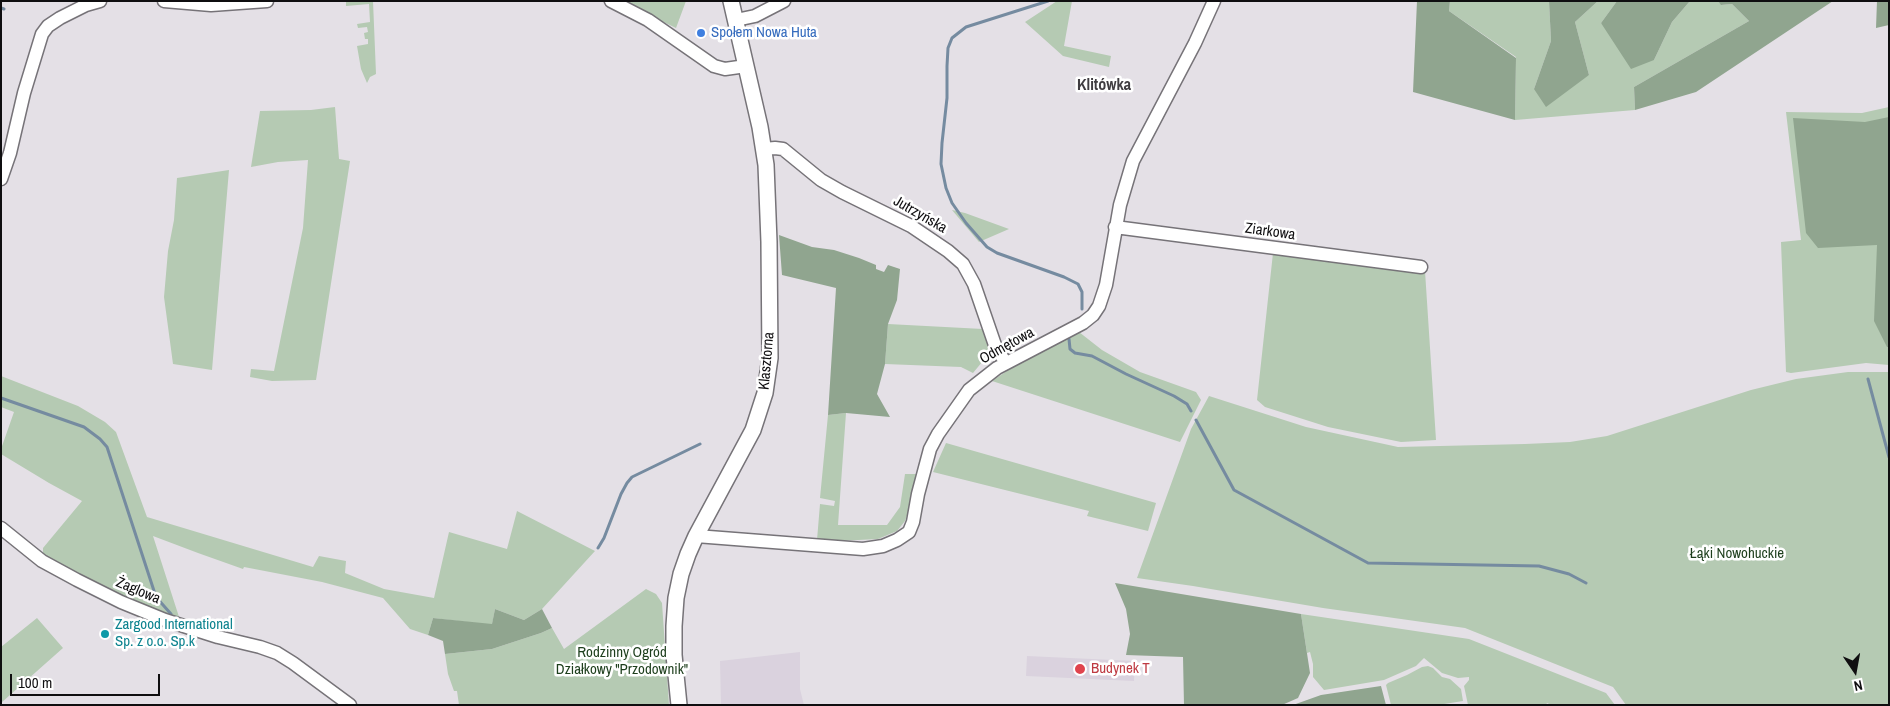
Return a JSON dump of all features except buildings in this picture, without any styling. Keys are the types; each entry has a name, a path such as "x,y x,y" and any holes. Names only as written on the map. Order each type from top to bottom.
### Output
{"street":[{"path":"1,179 10,153 24,93 42,34 48,26 60,18 86,5 100,1"},
{"path":"164,1 211,5 267,1"},
{"path":"611,1 648,20 714,66 725,70 746,66"},
{"name":"Klasztorna","path":"679,705 674,655 674,613 682,574 696,536 750,438 762,406 770,358 767,184 764,149 731,1"},
{"path":"736,20 755,16 784,1"},
{"name":"Odmętowa","path":"696,536 873,548 897,540 911,528 926,458 938,434 968,390 980,379 1006,363 1078,326 1093,315 1099,306 1104,292 1120,205 1136,154 1195,43 1214,1"},
{"name":"Jutrzyńska","path":"764,149 775,148 783,150 821,180 912,226 963,264 974,284 996,348 1006,363"},
{"name":"Ziarkowa","path":"1115,228 1420,267"},
{"name":"Żaglowa","path":"1,528 42,561 121,602 191,629 277,653 350,705"}],"shaded area":[{"path":"800,652 800,689 804,705 721,705 720,661"},
{"name":"Budynek T","path":"1027,656 1135,661 1134,681 1026,676"}],"green space":[{"path":"346,1 373,1 376,74 370,77 367,83 361,69 357,46 368,44 368,39 365,39 364,33 368,32 367,27 358,28 357,24 370,22 369,4 346,6"},
{"path":"620,1 686,1 676,28"},
{"path":"1057,1 1072,1 1064,46 1111,56 1109,67 1063,56 1025,22"},
{"path":"1417,1 1450,1 1449,11 1516,58 1515,120 1413,92"},
{"path":"1450,1 1549,1 1551,41 1534,89 1589,75 1575,22 1598,1 1617,1 1601,23 1654,60 1672,22 1690,1 1718,1 1722,5 1732,4 1749,21 1634,87 1635,110 1515,120 1516,57 1449,11"},
{"path":"1549,1 1598,1 1575,22 1589,75 1546,107 1534,89 1551,41"},
{"path":"1617,1 1690,1 1672,22 1654,60 1631,69 1601,23"},
{"path":"1718,1 1833,1 1696,92 1635,110 1634,87 1749,21 1732,4 1721,5"},
{"path":"1877,1 1889,1 1889,25 1876,28"},
{"path":"335,107 339,159 350,161 316,380 272,381 250,377 251,369 274,371 303,228 308,160 278,162 251,167 260,111 311,110"},
{"path":"1889,107 1889,365 1866,363 1791,373 1786,372 1781,242 1801,240 1786,112 1862,113"},
{"path":"1889,117 1889,347 1887,347 1874,321 1877,245 1818,248 1806,233 1793,118 1865,122"},
{"path":"229,170 212,370 173,364 164,297 168,251 174,220 177,178"},
{"path":"952,210 965,213 1009,229 979,242"},
{"path":"779,235 812,247 834,250 859,258 876,265 876,269 884,272 888,265 900,269 897,300 888,324 885,364 877,394 890,417 846,413 828,415 836,288 782,275"},
{"path":"1273,253 1425,271 1436,440 1401,442 1328,427 1265,407 1257,400"},
{"path":"888,324 983,329 992,350 973,373 961,367 885,364"},
{"path":"1079,332 1102,350 1140,372 1196,392 1201,400 1180,442 992,381 1013,367"},
{"name":"Łąki Nowohuckie","path":"1848,372 1889,372 1889,705 1626,705 1613,687 1465,628 1323,608 1137,578 1191,429 1209,396 1306,427 1398,447 1525,444 1570,442 1607,436 1751,390 1796,379"},
{"path":"1,376 78,406 105,422 116,432 147,517 313,567 319,556 346,561 345,573 384,589 434,598 449,532 507,549 517,511 595,551 542,609 524,620 495,609 492,625 433,618 428,635 410,629 383,598 322,582 244,567 243,569 153,536 180,620 131,601 79,576 43,554 43,548 82,501 1,454 14,412 1,407"},
{"path":"846,413 838,525 887,525 900,507 905,474 916,474 909,510 905,521 897,531 878,539 817,540 820,504 834,506 835,501 820,498 828,415"},
{"path":"946,443 1156,503 1148,531 1087,516 1089,511 933,472"},
{"path":"1115,583 1301,614 1310,673 1298,698 1282,705 1184,705 1183,657 1126,655 1130,634 1126,609"},
{"name":"Rodzinny Ogród Działkowy \"Przodownik\"","path":"646,589 656,594 662,603 669,705 459,705 457,691 454,691 448,674 445,654 492,649 552,628 564,649"},
{"path":"495,609 524,620 542,609 552,628 492,649 445,654 443,641 428,635 433,618 492,624"},
{"path":"1301,614 1469,639 1606,693 1615,705 1551,705 1547,703 1546,705 1468,705 1464,686 1469,677 1458,678 1442,673 1424,658 1416,666 1384,680 1324,690 1313,677 1313,664 1310,652 1307,653"},
{"path":"37,618 63,648 1,703 1,647"},
{"path":"1428,666 1433,668 1442,677 1450,679 1461,689 1463,701 1438,705 1391,705 1386,685 1422,667"},
{"path":"1381,686 1386,705 1293,705 1321,695"}],"waterway":[{"path":"1048,1 966,27 952,38 948,48 947,98 941,164 946,188 952,203 987,247 997,253 1064,277 1078,284 1082,292 1082,309"},
{"path":"1069,339 1070,349 1075,353 1092,356 1174,396 1187,404 1191,411"},
{"path":"1868,379 1889,457"},
{"path":"1,398 84,427 107,447 156,597 171,614"},
{"path":"1196,420 1234,490 1368,563 1539,566 1569,574 1586,583"},
{"path":"598,548 604,538 621,494 632,477 700,444"}],"place":[{"name":"Społem Nowa Huta","path":"701,33"},
{"name":"Zargood International Sp. z o.o. Sp.k","path":"105,634"},
{"name":"Budynek T","path":"1080,669"}],"district":[{"name":"Klitówka","path":"1104,86"}]}
